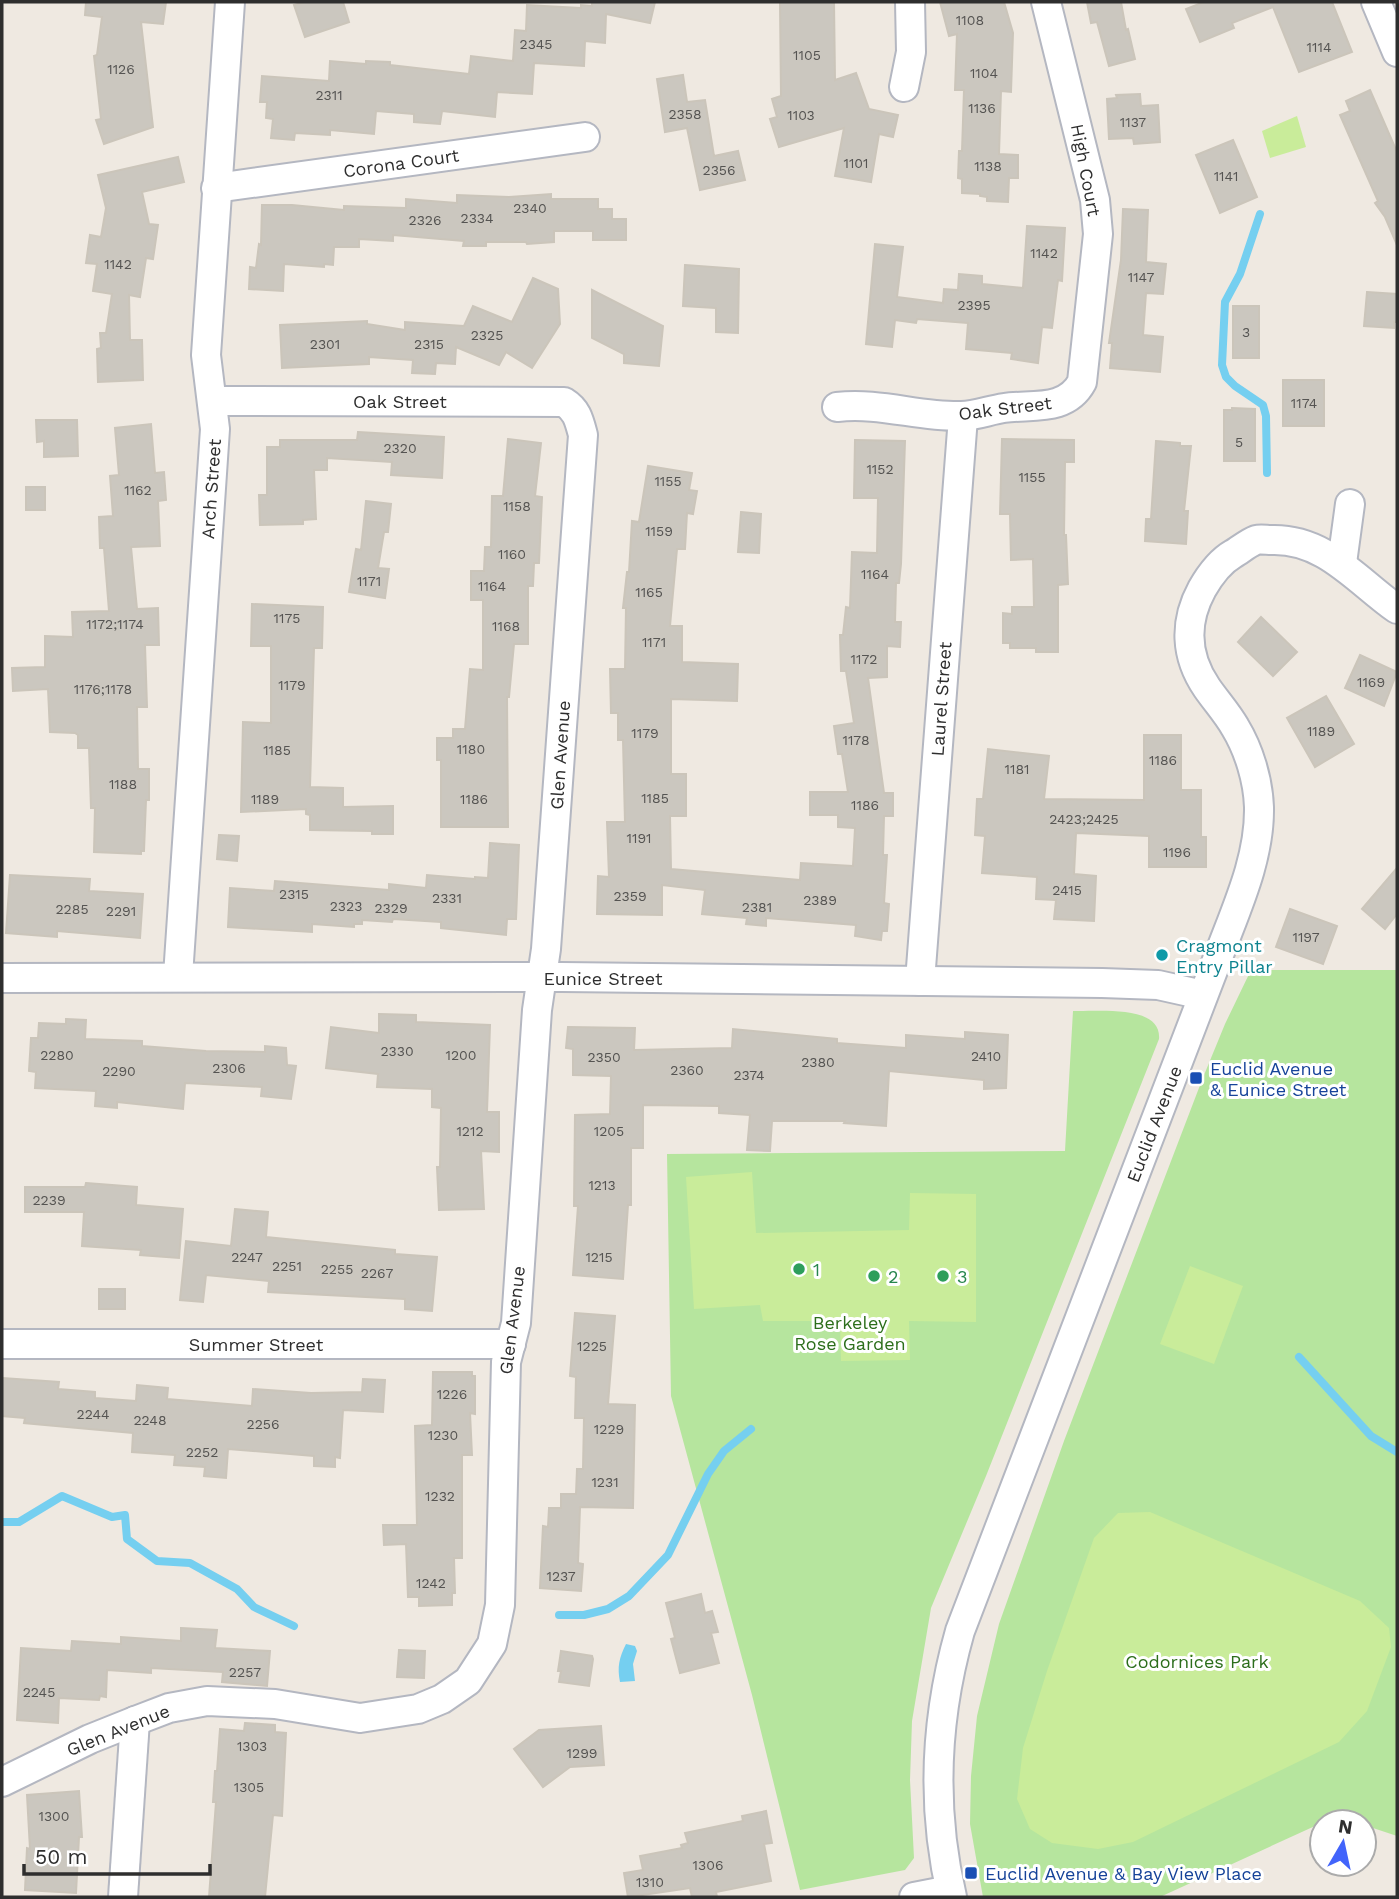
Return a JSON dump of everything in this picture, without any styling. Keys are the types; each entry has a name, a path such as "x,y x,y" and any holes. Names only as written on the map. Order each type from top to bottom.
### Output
{"street":[{"name":"Arch Street","path":"177,976 215,429 206,355 230,2"},
{"path":"904,87 911,52 910,2"},
{"name":"High Court","path":"1046,2 1095,200 1098,234 1082,382"},
{"path":"1376,2 1397,52"},
{"name":"Corona Court","path":"216,188 585,137"},
{"name":"Oak Street","path":"837,407 859,404 962,417 1004,408 1055,404 1072,396 1082,382"},
{"name":"Oak Street","path":"213,401 564,402 572,407 579,419"},
{"name":"Laurel Street","path":"920,981 962,417"},
{"name":"Glen Avenue","path":"2,1782 90,1739 135,1721 169,1708 207,1701 275,1704 359,1718 418,1709 442,1699 468,1682 492,1644 500,1605 506,1362 516,1323 537,1010 546,949 583,435 579,419"},
{"path":"1342,563 1350,504"},
{"name":"Euclid Avenue","path":"951,1893 941,1843 938,1742 956,1645 989,1551 1088,1300 1249,873 1257,840 1259,807 1254,772 1235,727 1205,686 1188,648 1192,606 1210,575 1226,558 1256,540 1282,539 1307,544 1342,563 1373,593 1397,610"},
{"name":"Eunice Street","path":"2,978 177,976 920,981 1158,985 1203,995"},
{"name":"Summer Street","path":"2,1344 510,1344"},
{"path":"123,1897 135,1721"},
{"path":"914,1897 951,1893"}],"green space":[{"path":"1297,116 1306,147 1270,158 1262,131"},
{"name":"Codornices Park","path":"1251,970 1397,970 1397,1836 1378,1830 1378,1808 1308,1808 1308,1829 1160,1897 983,1897 970,1824 971,1776 977,1716 999,1624 1064,1441 1225,1024"},
{"name":"Berkeley Rose Garden","path":"1073,1011 1112,1011 1139,1015 1150,1020 1157,1028 1159,1039 931,1608 912,1721 910,1780 914,1858 905,1870 800,1890 752,1695 671,1396 667,1154 1065,1151"},
{"path":"752,1172 756,1233 909,1230 910,1193 976,1194 976,1322 909,1321 910,1360 841,1361 840,1321 763,1321 760,1305 694,1309 686,1177"},
{"path":"1190,1266 1243,1286 1214,1364 1160,1344"},
{"path":"1150,1512 1360,1601 1389,1628 1391,1647 1367,1711 1339,1742 1133,1842 1098,1849 1052,1843 1030,1829 1017,1799 1023,1748 1094,1538 1118,1513"}],"water":[{"path":"626,1644 635,1646 637,1651 633,1664 635,1681 620,1682 619,1663"}],"building":[{"path":"86,2 166,2 163,24 141,22 153,127 104,144 96,120 101,119 94,56 97,55 102,17 85,15"},
{"path":"305,2 343,2 349,22 305,37 294,5"},
{"path":"592,2 655,2 650,23 606,14 605,43 585,41 584,66 534,63 532,94 497,92 495,117 442,111 440,124 414,122 414,114 376,111 374,134 330,130 330,135 295,133 294,140 271,138 273,119 266,118 267,102 260,102 262,76 329,81 330,61 366,64 366,61 390,62 390,65 469,74 471,56 513,61 515,30 526,31 527,5 581,8 581,5 592,6"},
{"path":"780,2 834,2 835,80 856,73 869,109 898,115 893,137 879,134 871,182 835,176 844,128 779,147 770,119 777,117 772,99 781,96"},
{"path":"940,2 1004,2 1013,33 1011,92 1001,91 999,154 1018,155 1018,178 1009,178 1008,202 987,201 987,197 980,194 962,193 962,179 958,178 959,151 962,151 964,90 955,90 957,34 949,36"},
{"path":"1087,2 1121,2 1135,59 1109,66 1097,22 1091,23"},
{"path":"1204,2 1332,2 1352,52 1299,72 1273,7 1232,23 1234,28 1200,42 1186,9"},
{"path":"683,75 687,102 705,100 714,156 738,151 745,180 700,190 687,128 665,132 657,79"},
{"path":"1370,90 1397,152 1397,245 1385,217 1375,203 1378,201 1340,115 1350,111 1346,101"},
{"path":"1140,94 1141,106 1158,105 1160,142 1134,144 1133,138 1109,139 1107,99 1117,98 1116,95"},
{"path":"1233,140 1257,197 1220,213 1196,155"},
{"path":"178,157 184,182 142,192 149,224 158,225 153,259 146,258 140,297 129,295 130,340 142,340 143,380 98,382 97,349 101,348 100,333 106,333 112,294 93,291 97,264 86,263 90,235 101,237 106,208 98,175"},
{"path":"551,194 551,199 598,199 598,209 612,209 612,219 626,219 626,240 593,240 593,231 554,231 554,242 486,242 486,246 463,246 464,241 393,235 393,241 359,239 359,247 334,247 333,265 324,264 324,267 284,264 283,291 249,289 250,267 256,268 259,244 261,245 262,205 344,210 344,206 406,208 406,199 457,203 457,195 509,197"},
{"path":"1123,209 1148,210 1146,262 1166,264 1163,294 1146,293 1143,335 1163,337 1160,372 1110,368 1112,343 1109,343 1121,260"},
{"path":"1027,226 1065,228 1062,281 1058,280 1052,328 1042,327 1038,363 1011,359 1012,353 966,349 968,323 917,319 916,323 895,320 892,347 866,344 875,244 903,247 897,297 943,303 944,289 958,290 959,274 982,276 982,284 1023,288"},
{"path":"685,265 739,269 738,333 716,332 716,308 683,306"},
{"path":"533,278 558,289 560,324 532,368 506,352 499,365 456,347 455,364 436,363 435,374 412,373 413,360 369,357 369,364 282,368 280,325 367,321 367,324 405,330 405,322 464,326 473,306 512,322"},
{"path":"592,290 663,326 659,366 624,363 624,354 592,338"},
{"path":"1367,292 1397,294 1397,322 1394,322 1394,328 1364,326"},
{"path":"1233,306 1259,306 1259,358 1233,358"},
{"path":"1283,380 1324,380 1324,426 1283,426"},
{"path":"1255,409 1255,461 1224,461 1224,410"},
{"path":"36,420 77,420 78,456 44,457 44,441 37,442"},
{"path":"151,424 155,473 164,472 166,500 158,501 160,546 131,547 137,609 158,608 159,645 145,645 147,707 137,707 138,769 149,769 144,851 141,851 141,854 94,852 95,808 91,808 89,748 78,748 78,735 75,733 50,732 48,689 13,691 12,668 45,667 45,636 73,637 72,612 109,611 104,548 100,548 99,517 113,516 110,476 119,475 115,428"},
{"path":"358,432 444,437 442,478 391,475 392,462 327,458 327,470 314,470 316,519 303,520 303,524 260,525 259,495 267,495 267,447 280,447 280,440 357,440"},
{"path":"508,439 541,443 535,496 542,497 539,563 534,563 533,586 528,586 528,644 514,644 507,697 508,827 441,827 441,760 437,760 437,738 453,738 453,729 465,729 470,669 483,670 483,600 471,600 471,571 484,571 485,547 491,547 492,496 503,496"},
{"path":"1002,439 1074,440 1074,462 1065,462 1064,535 1068,584 1058,585 1058,652 1036,652 1036,648 1010,648 1010,643 1003,643 1003,613 1012,614 1012,607 1034,607 1033,559 1011,560 1010,514 1000,514"},
{"path":"855,440 905,441 901,564 899,583 896,583 895,622 901,622 900,647 887,646 887,677 868,678 884,793 893,793 893,816 884,816 883,855 887,855 884,903 889,904 887,931 882,931 881,940 855,936 856,925 766,918 766,926 746,924 747,918 702,914 705,890 662,885 662,915 597,914 598,876 609,877 607,822 625,822 623,740 618,740 618,713 611,713 610,669 625,669 626,608 623,608 629,572 632,521 639,522 648,466 692,473 689,490 697,491 693,514 687,513 685,549 677,549 670,626 682,626 682,662 738,664 737,701 671,699 671,774 686,774 686,816 670,816 671,869 800,880 801,863 853,866 855,828 838,827 838,815 810,815 810,792 848,792 834,726 854,723 846,671 841,671 840,635 843,635 846,607 850,608 852,552 877,553 878,498 854,498"},
{"path":"1156,441 1191,446 1184,511 1188,511 1186,544 1145,541 1146,519 1151,519"},
{"path":"26,487 45,487 45,510 26,510"},
{"path":"366,501 391,504 388,532 384,532 378,568 389,569 385,598 349,592 356,549 361,550"},
{"path":"741,512 761,514 759,553 738,552"},
{"path":"252,604 323,607 322,648 314,648 310,787 343,788 343,807 393,806 393,834 310,830 310,815 306,814 306,809 241,812 243,722 271,723 271,646 251,646"},
{"path":"1261,617 1297,652 1273,676 1238,642"},
{"path":"1360,655 1397,672 1384,706 1345,688"},
{"path":"1326,696 1354,744 1315,767 1287,718"},
{"path":"1144,735 1181,735 1181,790 1201,790 1201,837 1206,837 1206,867 1149,867 1149,836 1076,833 1074,874 1096,876 1094,921 1054,919 1056,900 1036,899 1037,877 982,873 985,836 975,835 977,799 983,799 988,749 1049,756 1044,799 1144,800"},
{"path":"219,835 239,836 237,861 217,859"},
{"path":"490,843 519,845 516,919 507,919 506,935 441,928 441,922 393,919 392,922 362,920 362,924 354,924 354,927 312,924 312,932 228,927 230,888 274,891 275,881 389,890 389,884 426,888 427,875 488,878"},
{"path":"1397,868 1397,914 1385,929 1362,909"},
{"path":"10,875 90,879 89,891 143,894 140,938 57,931 57,937 6,933"},
{"path":"1290,909 1337,926 1323,964 1276,947"},
{"path":"379,1014 416,1015 416,1022 490,1025 487,1112 499,1112 499,1152 481,1151 484,1209 439,1210 437,1167 440,1167 441,1108 432,1107 432,1089 377,1087 378,1074 326,1068 331,1027 379,1033"},
{"path":"66,1019 86,1020 85,1039 142,1041 142,1046 206,1051 265,1052 265,1046 286,1048 287,1065 296,1066 291,1099 261,1096 262,1087 185,1083 183,1109 117,1102 117,1108 95,1106 96,1091 35,1088 36,1072 29,1071 31,1038 38,1038 39,1023 66,1024"},
{"path":"568,1027 635,1028 634,1050 732,1048 733,1029 837,1039 837,1043 906,1048 906,1035 965,1039 965,1032 1008,1035 1006,1088 984,1089 984,1080 889,1071 886,1126 844,1123 845,1121 772,1121 770,1151 747,1150 750,1115 719,1113 719,1106 643,1105 643,1148 631,1148 631,1205 628,1205 623,1279 573,1275 578,1206 574,1206 575,1115 610,1114 611,1076 573,1075 573,1049 566,1048"},
{"path":"86,1183 137,1187 136,1205 183,1209 179,1258 140,1255 141,1250 82,1246 84,1212 25,1212 25,1187 85,1187"},
{"path":"235,1209 268,1212 266,1237 437,1257 432,1311 405,1309 405,1299 268,1292 269,1281 206,1275 203,1302 180,1300 186,1241 231,1246"},
{"path":"99,1289 125,1289 125,1309 99,1309"},
{"path":"575,1313 615,1316 608,1404 635,1405 633,1508 580,1507 578,1563 583,1564 581,1591 540,1588 543,1526 548,1527 549,1508 561,1508 561,1494 576,1494 577,1469 583,1469 584,1418 575,1418 576,1377 570,1376"},
{"path":"433,1372 472,1372 472,1376 475,1376 475,1414 470,1413 472,1455 462,1455 462,1558 454,1558 455,1593 452,1593 452,1605 419,1606 419,1597 408,1597 406,1544 384,1545 383,1525 417,1525 415,1426 432,1425"},
{"path":"2,1378 59,1382 58,1389 95,1392 95,1398 136,1401 137,1385 168,1388 167,1399 252,1406 253,1389 311,1393 362,1392 363,1379 385,1380 383,1412 343,1410 340,1458 335,1457 335,1467 314,1466 314,1456 228,1449 226,1478 204,1476 205,1467 174,1465 175,1455 132,1452 133,1433 24,1423 25,1418 2,1416"},
{"path":"701,1594 705,1613 712,1611 718,1632 711,1633 719,1663 680,1673 671,1639 675,1638 666,1603"},
{"path":"181,1628 217,1630 215,1648 270,1651 267,1686 222,1682 223,1672 151,1668 151,1673 107,1670 106,1697 100,1696 99,1700 59,1698 58,1723 17,1720 21,1648 71,1651 72,1641 121,1644 121,1637 181,1641"},
{"path":"399,1650 425,1651 424,1678 397,1677"},
{"path":"561,1651 592,1656 589,1686 559,1682"},
{"path":"245,1723 275,1725 275,1732 286,1733 282,1816 273,1815 265,1897 209,1897 216,1802 213,1802 215,1771 220,1729 244,1731"},
{"path":"601,1726 604,1765 570,1767 543,1787 514,1749 539,1730"},
{"path":"79,1791 82,1837 79,1837 76,1893 25,1890 27,1848 30,1849 27,1795"},
{"path":"766,1811 772,1843 764,1844 771,1881 716,1892 717,1897 692,1897 690,1888 628,1897 624,1873 643,1870 640,1856 682,1848 681,1845 688,1843 685,1833 743,1821 742,1816"}],"waterway":[{"path":"1260,214 1240,274 1225,302 1222,365 1226,377 1235,386 1263,405 1266,416 1267,473"},
{"path":"1299,1357 1371,1436 1397,1452"},
{"path":"559,1615 584,1615 608,1609 629,1596 668,1555 708,1474 724,1451 751,1429"},
{"path":"2,1522 19,1522 62,1496 112,1517 125,1515 127,1539 157,1561 190,1563 237,1589 254,1607 294,1626"}],"place":[{"name":"Cragmont Entry Pillar","path":"1162,955"},
{"name":"Euclid Avenue & Eunice Street","path":"1196,1078"},
{"name":"1","path":"799,1269"},
{"name":"2","path":"874,1276"},
{"name":"3","path":"943,1276"},
{"name":"Euclid Avenue & Bay View Place","path":"971,1873"}]}
